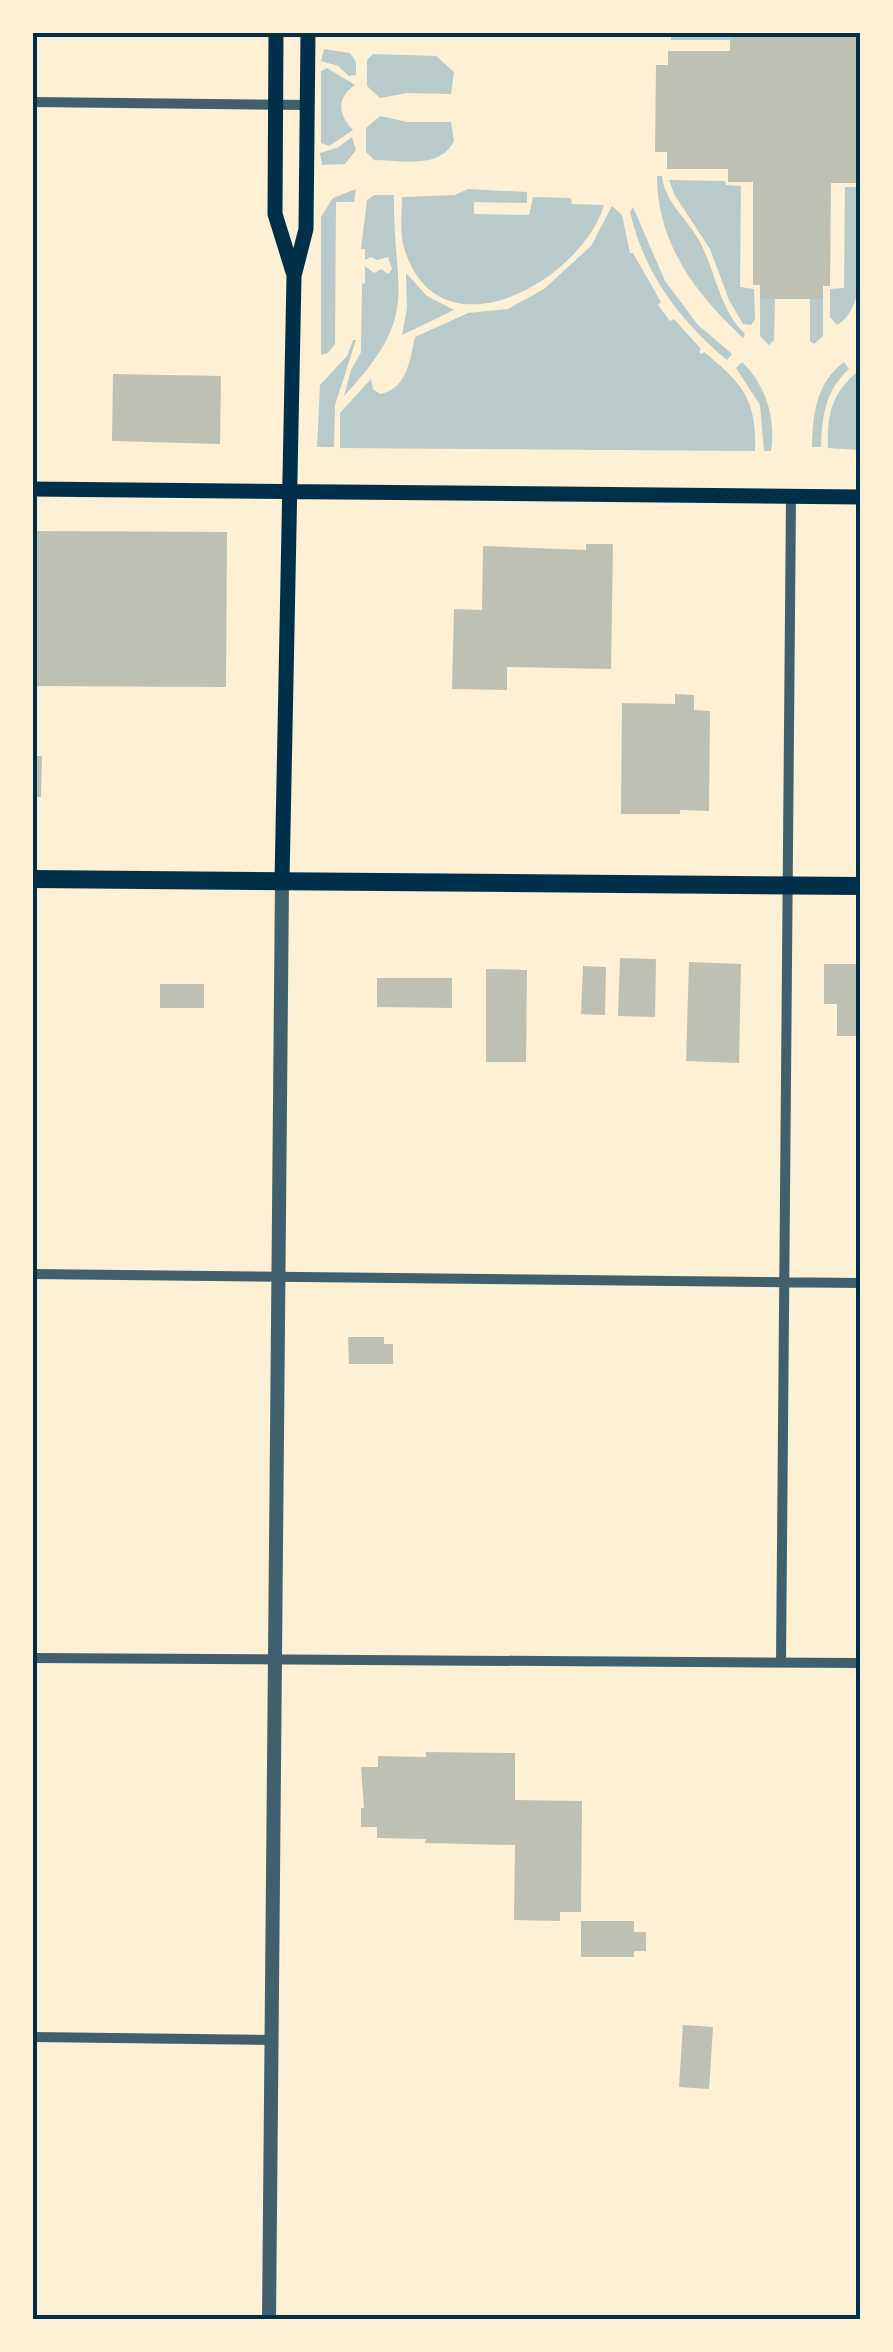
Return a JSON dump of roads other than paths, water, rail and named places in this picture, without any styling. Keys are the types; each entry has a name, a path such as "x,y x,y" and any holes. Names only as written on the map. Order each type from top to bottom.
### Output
{"main road":[{"path":"276,32 275,214 294,276"},
{"path":"282,881 294,276 306,229 308,32"},
{"path":"32,489 860,497"},
{"path":"32,879 860,886"}],"street":[{"path":"32,102 307,105"},
{"path":"782,1662 791,497"},
{"path":"270,2320 282,881"},
{"path":"32,1274 860,1283"},
{"path":"32,1658 860,1663"},
{"path":"32,2037 272,2040"}]}
